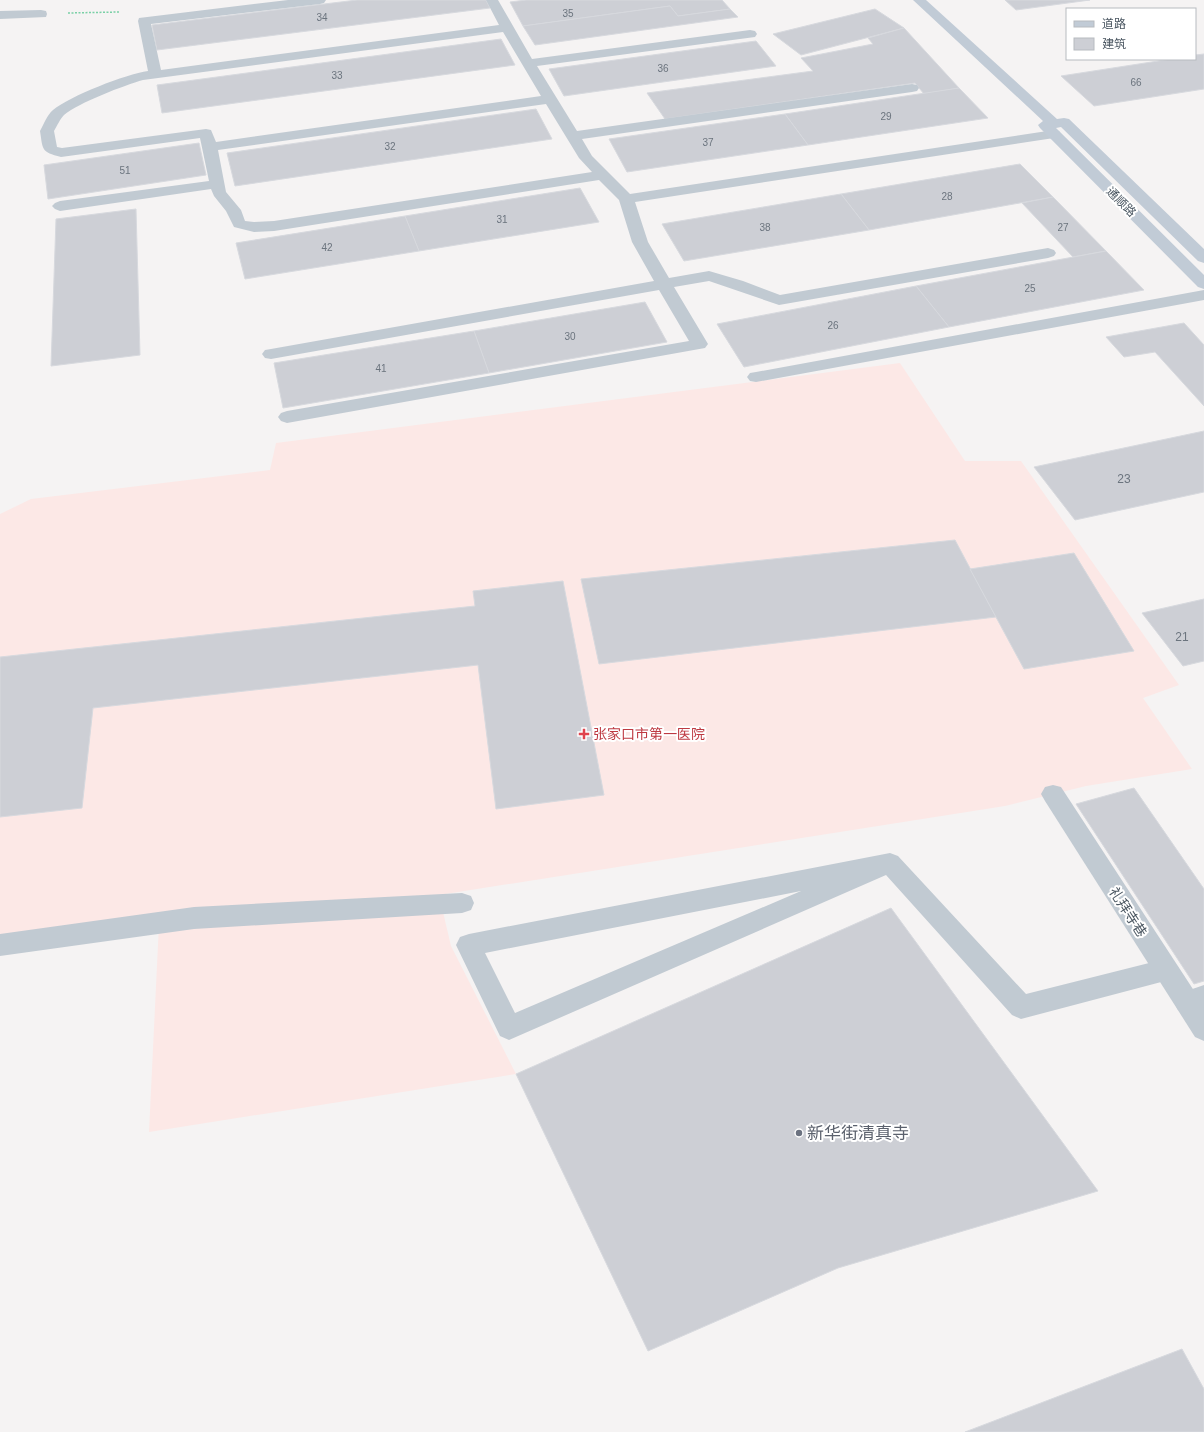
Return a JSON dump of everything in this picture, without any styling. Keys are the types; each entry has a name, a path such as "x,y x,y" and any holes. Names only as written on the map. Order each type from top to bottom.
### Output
{"street":[{"path":"154,74 144,21 320,0"},
{"path":"287,417 699,344 640,242 626,199 586,158 507,28 492,0"},
{"name":"通顺路","path":"919,0 1054,129 1197,270 1204,284"},
{"path":"0,15 41,14"},
{"path":"507,28 154,74 127,80 68,106 56,114 47,131 50,149 61,153 206,133 218,192 233,210 238,224 254,227 274,226 603,175"},
{"path":"529,63 750,34"},
{"path":"573,136 912,88"},
{"path":"210,147 550,99"},
{"name":"通顺路","path":"1054,129 1064,122 1204,258"},
{"path":"626,199 1054,129"},
{"path":"60,206 216,184"},
{"path":"270,354 709,276 737,284 779,300 1048,253"},
{"path":"756,377 1204,295"},
{"name":"礼拜寺巷","path":"1053,794 1165,970 1195,999 1204,1029"},
{"path":"890,863 1021,1007 1165,970"},
{"path":"890,863 509,1028 469,945 484,942 890,863"},
{"path":"0,945 194,918 462,903"}],"shaded area":[{"name":"张家口市第一医院","path":"900,363 965,461 1021,461 1179,685 1143,698 1192,769 1086,786 1005,806 439,895 451,946 516,1074 149,1132 159,924 0,943 0,514 31,499 270,470 276,443"}],"building":[{"path":"357,0 486,0 490,8 157,50 152,25"},
{"path":"526,0 722,0 730,9 678,16 670,6 523,26 510,2"},
{"path":"1005,0 1090,0 1016,10"},
{"path":"670,6 678,16 730,9 738,17 535,45 523,26"},
{"path":"875,9 904,28 801,55 773,34"},
{"path":"904,28 959,88 924,94 915,83 665,119 647,93 813,71 801,58 873,44 868,38"},
{"path":"501,39 515,65 162,113 157,85"},
{"path":"756,41 776,66 564,96 549,69"},
{"path":"1204,54 1204,89 1094,106 1061,76 1165,60 1196,60 1196,55"},
{"path":"959,88 988,118 808,145 785,114"},
{"path":"536,109 552,139 235,186 227,153"},
{"path":"785,114 808,145 627,172 609,139"},
{"path":"199,143 206,175 48,199 44,165"},
{"path":"1020,164 1053,197 869,230 841,194"},
{"path":"580,188 599,222 419,251 405,216"},
{"path":"841,194 869,230 684,261 662,224"},
{"path":"1053,197 1106,251 1073,257 1022,203"},
{"path":"136,209 140,355 51,366 56,219"},
{"path":"405,216 419,251 245,279 236,243"},
{"path":"1106,251 1144,290 949,327 916,286"},
{"path":"916,286 949,327 744,367 717,324"},
{"path":"645,302 667,342 489,373 474,331"},
{"path":"1184,323 1204,345 1204,406 1155,352 1124,357 1106,337"},
{"path":"474,331 489,373 283,408 274,363"},
{"path":"1204,431 1204,492 1075,520 1034,467"},
{"path":"955,540 996,617 599,664 581,579"},
{"path":"1074,553 1134,651 1024,669 970,569"},
{"path":"563,581 604,795 496,809 478,665 93,708 82,808 0,817 0,657 475,606 473,591"},
{"path":"1204,599 1204,661 1183,666 1142,613"},
{"path":"1134,788 1204,889 1204,981 1194,984 1076,804"},
{"name":"新华街清真寺","path":"891,908 1098,1191 838,1268 648,1351 516,1074"},
{"path":"1182,1349 1204,1389 1204,1432 965,1432"}],"place":[{"name":"张家口市第一医院","path":"584,734"},
{"name":"新华街清真寺","path":"799,1133"}]}
